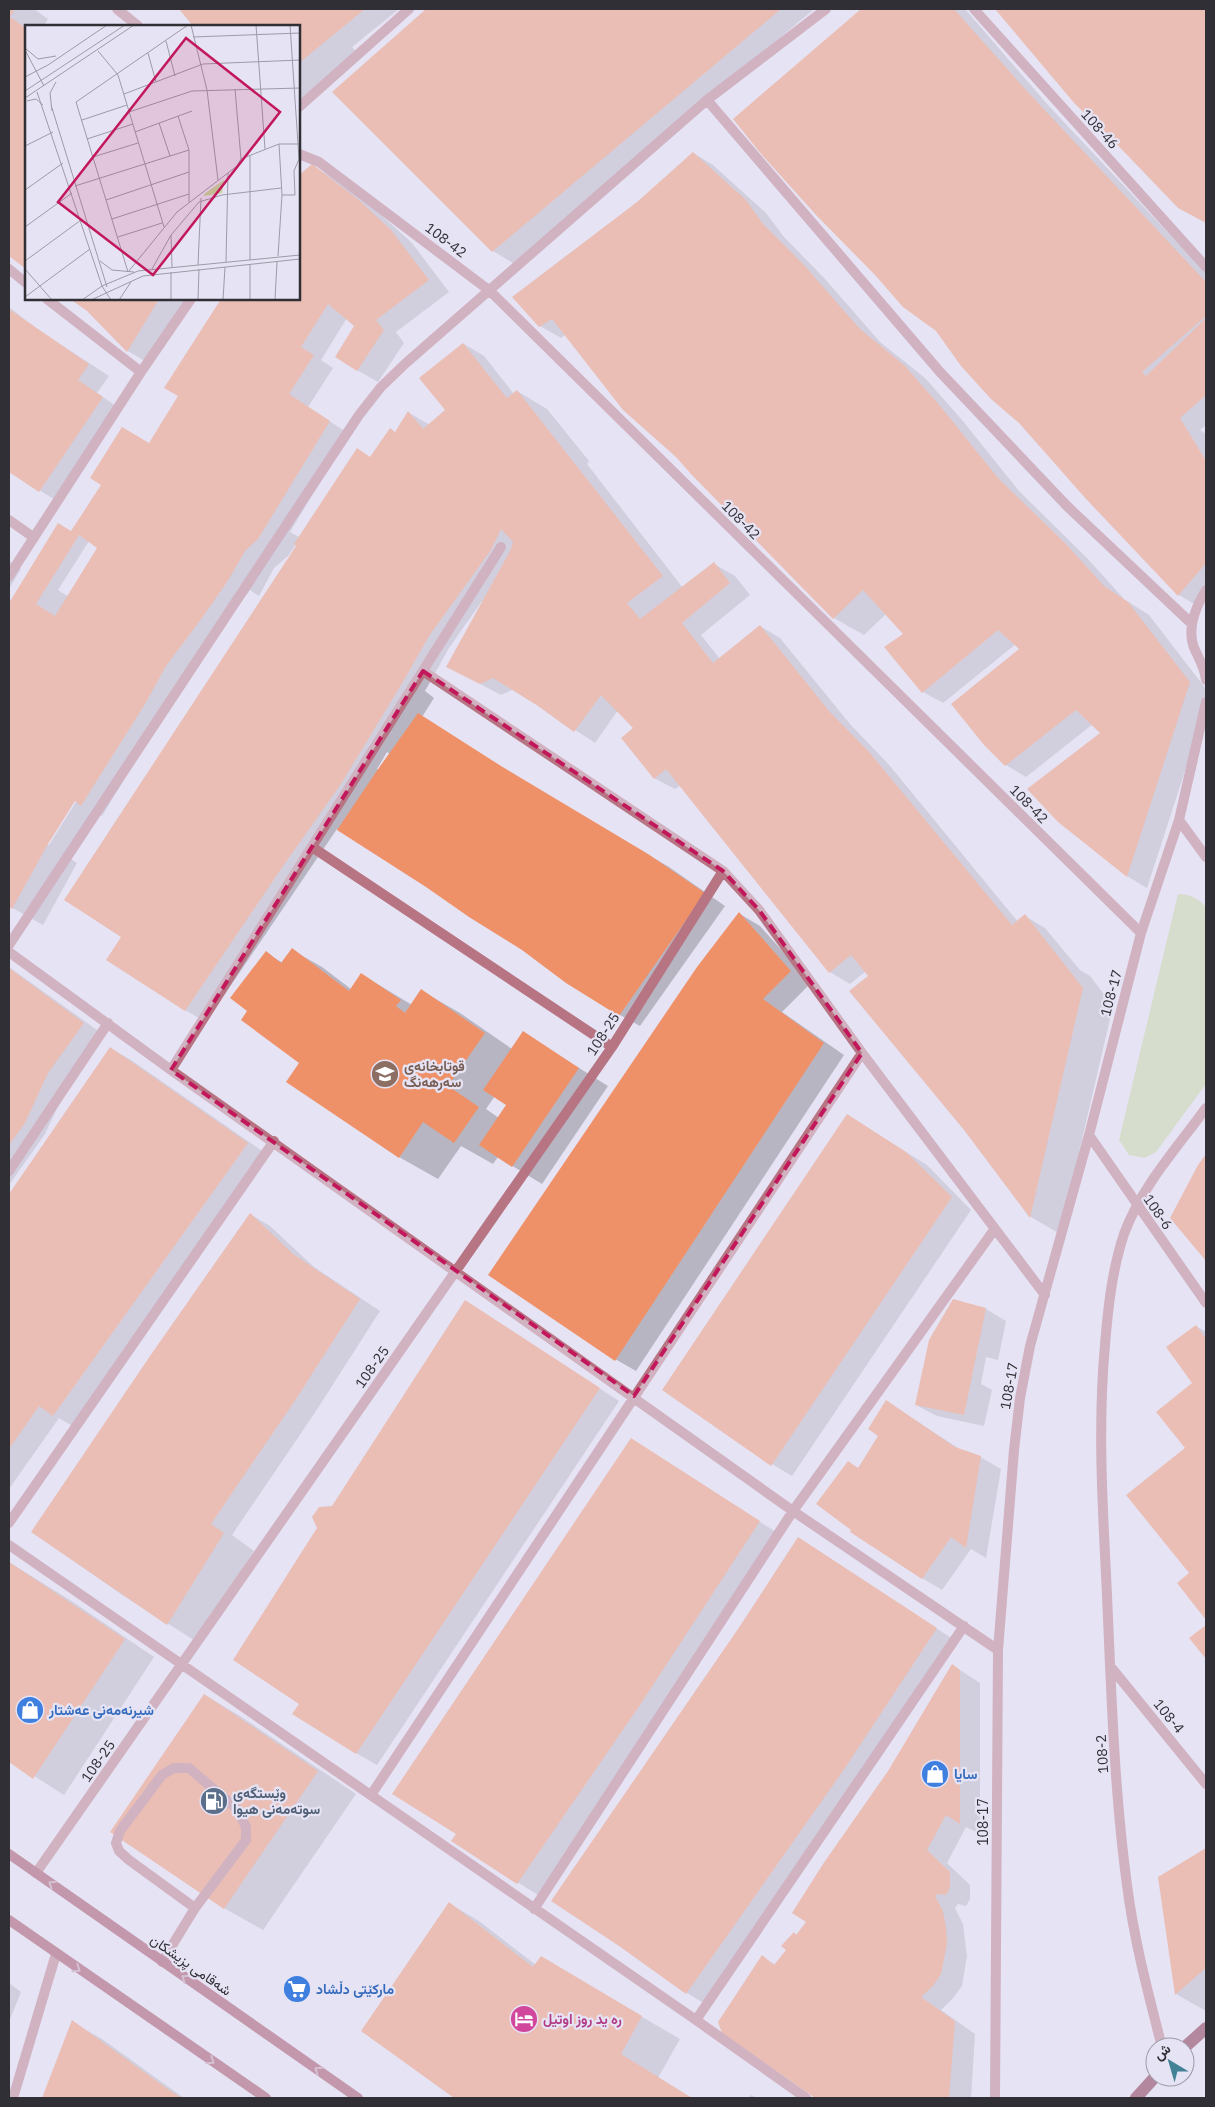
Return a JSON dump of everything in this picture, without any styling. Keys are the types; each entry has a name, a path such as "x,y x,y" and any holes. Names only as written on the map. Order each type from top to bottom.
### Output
{"main road":[{"name":"شەقامی پزیشکان","path":"9,1854 358,2098"},
{"path":"9,1920 266,2098"},
{"path":"1195,2038 1206,2028"},
{"path":"1136,2098 1146,2087"}],"street":[{"path":"117,9 137,25"},
{"path":"300,106 409,9"},
{"path":"9,945 359,415 382,387 406,363 707,100 826,9"},
{"name":"108-46","path":"974,9 1206,267"},
{"path":"707,100 940,372 1067,506 1192,624"},
{"name":"108-42","path":"300,154 319,162 490,291 1141,934"},
{"path":"9,269 25,282"},
{"path":"48,300 141,372"},
{"path":"9,576 141,372 190,300"},
{"path":"9,520 33,538"},
{"path":"171,1070 501,547"},
{"path":"1206,590 1200,600 1192,624 1191,636 1206,680"},
{"path":"423,671 723,871 759,910 862,1053 1044,1294"},
{"name":"108-17","path":"995,2098 998,1650 1020,1398 1030,1346 1089,1135 1141,934 1179,820 1206,702"},
{"path":"1179,820 1206,857"},
{"path":"312,847 612,1047"},
{"name":"108-25","path":"36,1873 612,1047 723,871"},
{"path":"9,952 171,1070 634,1396 793,1511 998,1650"},
{"path":"9,1171 108,1023"},
{"path":"371,1795 862,1053"},
{"name":"108-2","path":"1159,2037 1142,1969 1127,1887 1121,1841 1100,1455 1102,1373 1111,1291 1116,1261 1125,1232 1155,1175 1206,1108"},
{"name":"108-6","path":"1089,1135 1206,1303"},
{"path":"9,1523 274,1141"},
{"path":"534,1909 793,1511 994,1230"},
{"path":"9,1544 806,2098"},
{"path":"696,2020 964,1626"},
{"name":"108-4","path":"1110,1666 1206,1784"},
{"path":"162,1962 195,1908 246,1840 246,1827 236,1809 189,1768 174,1768 162,1775 120,1831 116,1843 120,1851 129,1860 195,1908"},
{"path":"12,2098 56,1954"}],"highlighted area":[{"path":"423,671 723,871 759,910 862,1053 634,1396 171,1070"}],"green space":[{"path":"1178,894 1194,897 1206,907 1206,1084 1156,1152 1145,1158 1129,1155 1119,1140"}],"building":[{"path":"9,9 15,9 10,17 25,27 25,268 9,256"},
{"path":"179,9 365,9 300,62 300,25 192,25"},
{"path":"426,9 781,9 492,252 332,92"},
{"path":"861,9 954,9 1026,90 1206,282 1206,316 1142,372 1146,376 1206,318 1206,395 1180,418 1206,461 1206,563 1178,596 1087,500 1019,423 991,399 961,366 936,331 903,307 875,275 817,216 762,155 733,119"},
{"path":"995,9 1206,9 1206,223 1178,208 1108,135 1075,104"},
{"path":"693,152 746,200 763,224 804,265 860,329 904,365 941,407 998,478 1066,544 1104,586 1128,602 1190,682 1127,877 1058,822 1027,789 1100,733 1076,710 1005,766 984,745 951,704 1019,649 998,630 922,693 884,647 903,634 863,590 833,619 676,457 623,410 552,319 539,327 512,297 637,202"},
{"path":"312,164 360,201 391,230 429,280 376,320 384,330 357,371 335,357 354,326 328,304 301,347 314,355 289,394 330,421 258,539 245,551 229,579 166,666 145,704 81,806 75,801 48,844 12,909 9,907 9,603 58,523 71,531 101,485 90,478 122,427 149,443 178,396 164,388 220,300 300,300 300,174","holes":["79,535 97,548 55,616 36,604"]},
{"path":"71,300 158,300 127,352 87,311"},
{"path":"9,309 89,364 78,380 103,397 39,492 9,472"},
{"path":"463,343 507,398 517,390 663,576 627,603 640,619 714,562 730,583 682,623 713,663 760,625 829,711 870,753 1012,925 1025,914 1083,988 1030,1218 964,1130 849,991 868,976 851,955 829,973 666,769 654,779 621,738 633,728 601,695 574,732 538,706 493,678 480,684 446,667 510,551 513,542 501,529 491,550 429,636 341,784 185,1011 106,960 121,937 64,900 296,546 294,544 357,448 370,457 390,428 395,432 408,411 423,429 445,410 419,378"},
{"path":"418,713 501,766 648,854 705,893 619,1016 566,983 522,950 337,830"},
{"path":"739,912 791,971 763,999 824,1043 615,1361 488,1275 697,967"},
{"path":"292,948 349,991 361,973 401,1000 396,1006 405,1013 421,989 485,1033 448,1086 479,1107 454,1143 423,1122 399,1158 286,1082 299,1063 241,1020 247,1011 230,998 266,951 281,963"},
{"path":"9,968 84,1023 48,1073 25,1123 9,1145"},
{"path":"523,1031 579,1068 512,1167 479,1145 506,1105 483,1090"},
{"path":"110,1047 248,1143 53,1416 39,1406 9,1449 9,1194"},
{"path":"847,1114 906,1152 952,1197 771,1466 662,1390"},
{"path":"1206,1154 1206,1261 1170,1218 1198,1165"},
{"path":"250,1213 293,1254 360,1299 296,1399 211,1524 224,1533 167,1625 31,1532 150,1356"},
{"path":"953,1299 986,1308 964,1415 915,1405 929,1340"},
{"path":"465,1300 600,1388 356,1754 292,1714 299,1704 233,1660 317,1528 312,1517 319,1507 332,1506"},
{"path":"1196,1325 1206,1339 1206,1620 1177,1583 1189,1573 1126,1495 1185,1448 1156,1412 1192,1383 1166,1347"},
{"path":"886,1400 955,1447 981,1456 966,1548 951,1537 922,1579 850,1532 851,1530 816,1504 848,1461 858,1468 878,1436 868,1429"},
{"path":"631,1438 760,1521 642,1702 517,1884 451,1841 456,1834 392,1794"},
{"path":"798,1537 937,1628 845,1768 686,1994 619,1946 551,1901 740,1626"},
{"path":"9,1562 125,1639 33,1779 9,1762"},
{"path":"1206,1625 1206,1659 1189,1638"},
{"path":"952,1664 960,1670 960,1824 946,1815 927,1850 950,1872 950,1887 946,1895 937,1894 935,1896 943,1911 946,1927 947,1944 941,1974 933,1986 921,1997 955,2021 949,2098 815,2098 722,2033 718,2022 762,1955 774,1965 786,1950 781,1946 794,1932 796,1935 806,1922 792,1913 823,1864 888,1771"},
{"name":"وێستگەی سوتەمەنی هیوا","path":"204,1694 318,1771 224,1909 110,1832"},
{"path":"1206,1848 1206,1968 1175,1995 1158,1877"},
{"path":"449,1902 533,1967 541,1956 642,2016 621,2054 692,2098 454,2098 361,2031"},
{"path":"72,2020 169,2090 182,2098 42,2098"}],"place":[{"name":"قوتابخانەی سەرهەنگ","path":"385,1074"},
{"name":"شیرنەمەنی عەشتار","path":"30,1710"},
{"name":"سايا","path":"935,1774"},
{"name":"وێستگەی سوتەمەنی هیوا","path":"214,1801"},
{"name":"مارکێتی دڵشاد","path":"297,1989"},
{"name":"ره يد روز اوتيل","path":"524,2019"}]}
